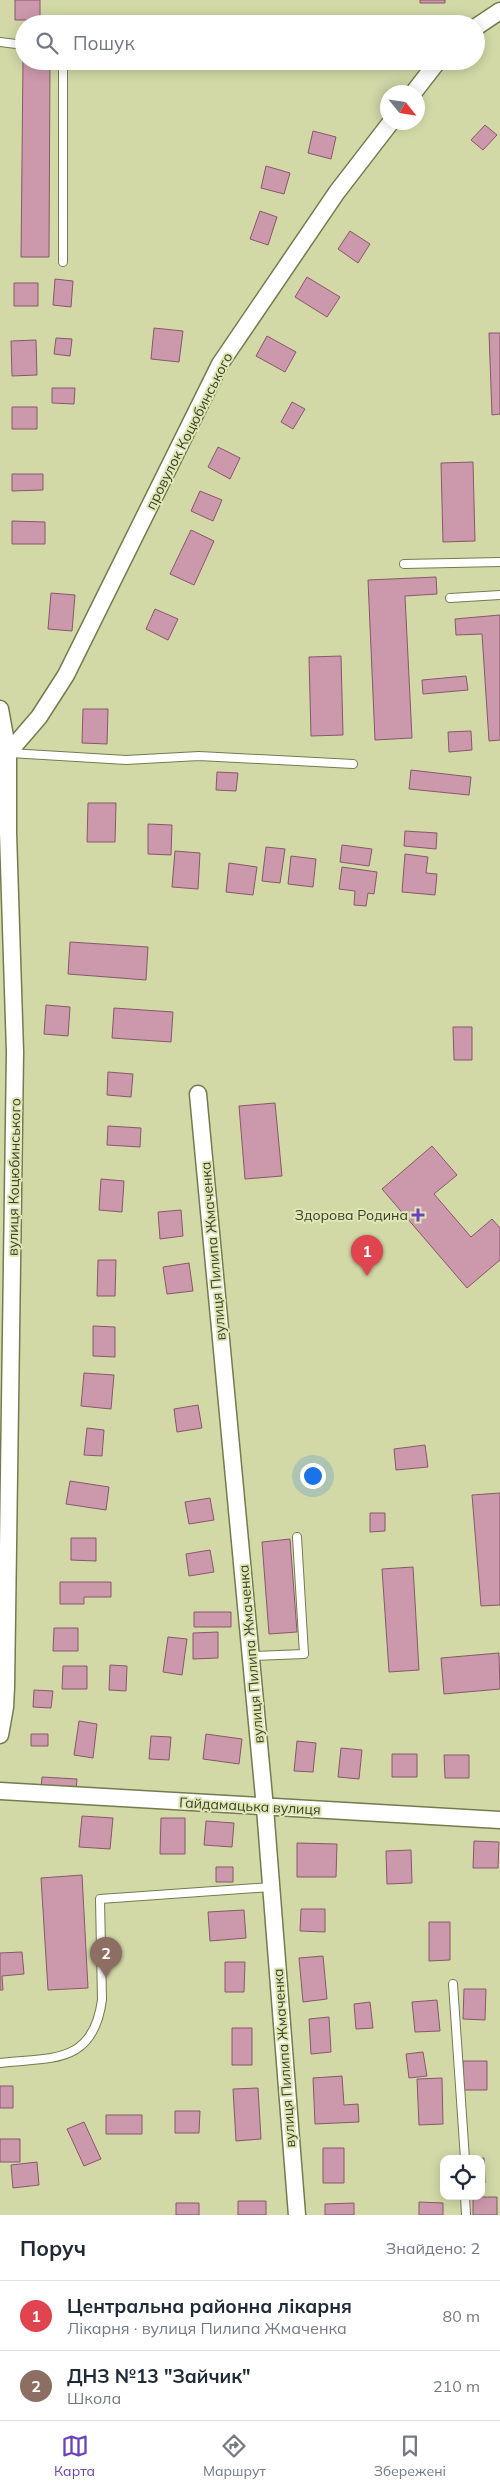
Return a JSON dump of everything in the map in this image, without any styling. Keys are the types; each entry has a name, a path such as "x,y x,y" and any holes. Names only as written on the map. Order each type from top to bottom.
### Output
{"street":[{"path":"485,21 500,11"},
{"path":"419,85 431,70"},
{"name":"провулок Коцюбинського","path":"8,752 39,717 66,676 220,364 337,192 385,130"},
{"name":"вулиця Коцюбинського","path":"0,709 8,752 8,833 15,1052 7,1115 6,1687 5,1707 0,1734"},
{"name":"вулиця Пилипа Жмаченка","path":"198,1094 265,1808 297,2215"},
{"name":"Гайдамацька вулиця","path":"0,1791 265,1808 500,1820"}],"lane":[{"path":"0,42 15,44"},
{"path":"62,70 63,262"},
{"path":"404,564 500,562"},
{"path":"450,598 500,595"},
{"path":"8,752 126,760 199,756 353,764"},
{"path":"251,1656 304,1654 297,1537"},
{"path":"0,2063 72,2053 84,2046 92,2033 100,2016 102,2000 100,1899 271,1887"},
{"path":"453,1984 464,2155"},
{"path":"466,2200 466,2215"}],"building":[{"path":"15,0 40,0 40,15 15,15"},
{"path":"420,0 445,0 445,3 420,3"},
{"path":"23,70 50,70 49,257 21,257"},
{"path":"485,125 497,135 483,150 471,140"},
{"path":"313,131 336,137 331,159 308,153"},
{"path":"266,166 290,173 284,194 261,188"},
{"path":"260,211 277,217 268,245 250,239"},
{"path":"350,231 370,244 358,263 338,249"},
{"path":"307,277 340,297 327,317 295,297"},
{"path":"55,279 73,281 71,307 53,305"},
{"path":"14,283 38,283 38,306 14,306"},
{"path":"154,328 183,331 179,362 151,359"},
{"path":"489,333 500,333 500,414 492,415"},
{"path":"267,336 296,352 285,372 256,356"},
{"path":"56,338 72,339 70,356 54,354"},
{"path":"36,340 37,375 12,376 11,341"},
{"path":"52,388 75,388 74,404 52,403"},
{"path":"292,402 305,409 293,429 281,422"},
{"path":"12,407 37,407 37,429 12,429"},
{"path":"218,447 240,458 230,479 208,467"},
{"path":"473,462 475,541 443,542 441,463"},
{"path":"12,474 43,474 43,490 12,491"},
{"path":"200,491 222,500 213,521 191,511"},
{"path":"12,521 45,522 45,544 12,544"},
{"path":"191,530 214,541 194,585 170,574"},
{"path":"436,577 437,594 405,596 412,738 375,740 368,580"},
{"path":"51,593 75,595 72,631 48,629"},
{"path":"155,609 178,619 168,640 146,629"},
{"path":"500,615 500,740 489,741 482,634 456,635 455,619"},
{"path":"341,656 343,735 311,736 309,657"},
{"path":"466,676 468,690 423,694 422,680"},
{"path":"83,709 108,709 107,744 82,743"},
{"path":"471,731 472,750 449,752 448,732"},
{"path":"411,770 471,777 469,795 409,789"},
{"path":"217,772 238,773 236,791 216,790"},
{"path":"88,803 116,803 115,842 87,842"},
{"path":"148,824 172,825 171,855 148,854"},
{"path":"405,831 437,833 436,849 404,846"},
{"path":"342,845 372,849 369,866 340,862"},
{"path":"266,847 285,849 280,883 262,881"},
{"path":"175,851 200,853 198,889 172,887"},
{"path":"405,854 428,857 426,873 437,874 435,895 402,892"},
{"path":"291,856 316,859 313,887 288,884"},
{"path":"229,863 257,867 253,895 226,892"},
{"path":"342,867 377,872 374,894 368,893 366,906 354,905 355,891 339,889"},
{"path":"70,942 148,947 146,980 68,974"},
{"path":"46,1005 70,1007 68,1036 44,1034"},
{"path":"114,1008 173,1012 171,1042 112,1038"},
{"path":"453,1027 472,1027 472,1060 454,1060"},
{"path":"108,1072 133,1074 131,1097 107,1095"},
{"path":"275,1103 282,1176 245,1179 239,1106"},
{"path":"108,1126 141,1128 140,1147 107,1145"},
{"path":"432,1146 457,1175 434,1194 471,1237 492,1219 500,1228 500,1260 467,1288 382,1189"},
{"path":"101,1179 124,1181 122,1212 99,1210"},
{"path":"181,1210 183,1236 160,1239 158,1212"},
{"path":"98,1260 116,1260 115,1296 97,1296"},
{"path":"189,1263 193,1291 167,1294 163,1267"},
{"path":"93,1326 115,1327 115,1357 93,1356"},
{"path":"84,1373 114,1375 111,1409 81,1406"},
{"path":"198,1405 202,1428 177,1432 174,1409"},
{"path":"87,1428 104,1430 102,1456 84,1455"},
{"path":"425,1445 428,1467 396,1470 394,1449"},
{"path":"70,1481 109,1487 106,1510 66,1504"},
{"path":"500,1493 500,1605 481,1606 472,1495"},
{"path":"210,1498 214,1520 189,1524 185,1502"},
{"path":"370,1513 385,1513 385,1531 370,1532"},
{"path":"71,1538 96,1538 96,1561 71,1560"},
{"path":"290,1539 297,1632 269,1634 262,1542"},
{"path":"210,1550 214,1572 189,1576 186,1554"},
{"path":"413,1567 419,1670 389,1672 382,1569"},
{"path":"60,1582 111,1582 111,1597 84,1597 84,1604 60,1604"},
{"path":"194,1612 231,1612 231,1627 194,1627"},
{"path":"54,1628 78,1628 78,1651 53,1651"},
{"path":"218,1632 218,1658 193,1659 193,1633"},
{"path":"168,1637 187,1639 182,1675 163,1672"},
{"path":"499,1653 500,1689 444,1694 441,1658"},
{"path":"110,1665 127,1666 126,1691 109,1690"},
{"path":"63,1666 87,1666 87,1689 62,1689"},
{"path":"34,1690 53,1691 51,1708 33,1707"},
{"path":"79,1721 97,1724 93,1758 74,1755"},
{"path":"31,1734 48,1734 48,1746 31,1746"},
{"path":"206,1734 242,1739 239,1764 203,1759"},
{"path":"151,1736 171,1737 169,1760 149,1759"},
{"path":"297,1741 316,1743 313,1772 294,1771"},
{"path":"341,1748 362,1750 359,1779 338,1777"},
{"path":"392,1754 417,1754 417,1777 392,1777"},
{"path":"444,1755 469,1755 469,1778 445,1778"},
{"path":"42,1777 77,1779 76,1791 41,1789"},
{"path":"82,1816 113,1818 110,1849 79,1847"},
{"path":"161,1818 185,1818 185,1854 160,1854"},
{"path":"206,1821 234,1823 232,1847 204,1845"},
{"path":"474,1841 499,1842 498,1868 473,1868"},
{"path":"297,1843 337,1844 336,1877 297,1877"},
{"path":"411,1850 412,1883 387,1884 386,1851"},
{"path":"216,1867 233,1867 233,1882 216,1882"},
{"path":"82,1875 88,1988 48,1990 41,1878"},
{"path":"301,1909 325,1909 325,1932 300,1931"},
{"path":"244,1910 246,1938 210,1941 208,1912"},
{"path":"429,1922 450,1922 450,1960 429,1961"},
{"path":"22,1952 24,1974 2,1976 3,1990 0,1990 0,1953"},
{"path":"323,1956 327,1999 303,2002 299,1958"},
{"path":"225,1962 245,1962 244,1992 225,1992"},
{"path":"464,1989 486,1989 485,2020 463,2019"},
{"path":"437,2000 440,2031 415,2032 412,2002"},
{"path":"370,2002 373,2028 356,2029 354,2004"},
{"path":"329,2017 331,2052 311,2054 309,2019"},
{"path":"232,2028 252,2028 252,2065 232,2065"},
{"path":"423,2052 427,2076 409,2078 406,2054"},
{"path":"463,2061 487,2061 487,2090 463,2090"},
{"path":"342,2076 344,2105 358,2104 359,2122 315,2124 313,2078"},
{"path":"442,2078 443,2124 419,2125 417,2079"},
{"path":"0,2086 13,2086 13,2108 0,2108"},
{"path":"258,2088 261,2139 236,2141 233,2089"},
{"path":"175,2111 200,2111 199,2133 175,2133"},
{"path":"106,2115 142,2115 142,2134 106,2134"},
{"path":"84,2122 101,2159 84,2166 67,2129"},
{"path":"0,2139 20,2139 20,2162 0,2162"},
{"path":"323,2148 344,2148 344,2183 323,2183"},
{"path":"37,2162 39,2185 13,2188 11,2165"},
{"path":"497,2197 497,2215 473,2215 473,2200"},
{"path":"238,2201 266,2201 266,2215 238,2215"},
{"path":"419,2202 443,2203 443,2215 419,2215"},
{"path":"176,2203 199,2203 199,2215 176,2215"},
{"path":"354,2203 354,2215 325,2215 325,2204"}],"place":[{"name":"Здорова Родина","path":"418,1215"},
{"name":"Центральна районна лікарня","path":"367,1276"},
{"name":"ДНЗ №13 \"Зайчик\"","path":"106,1978"}]}
